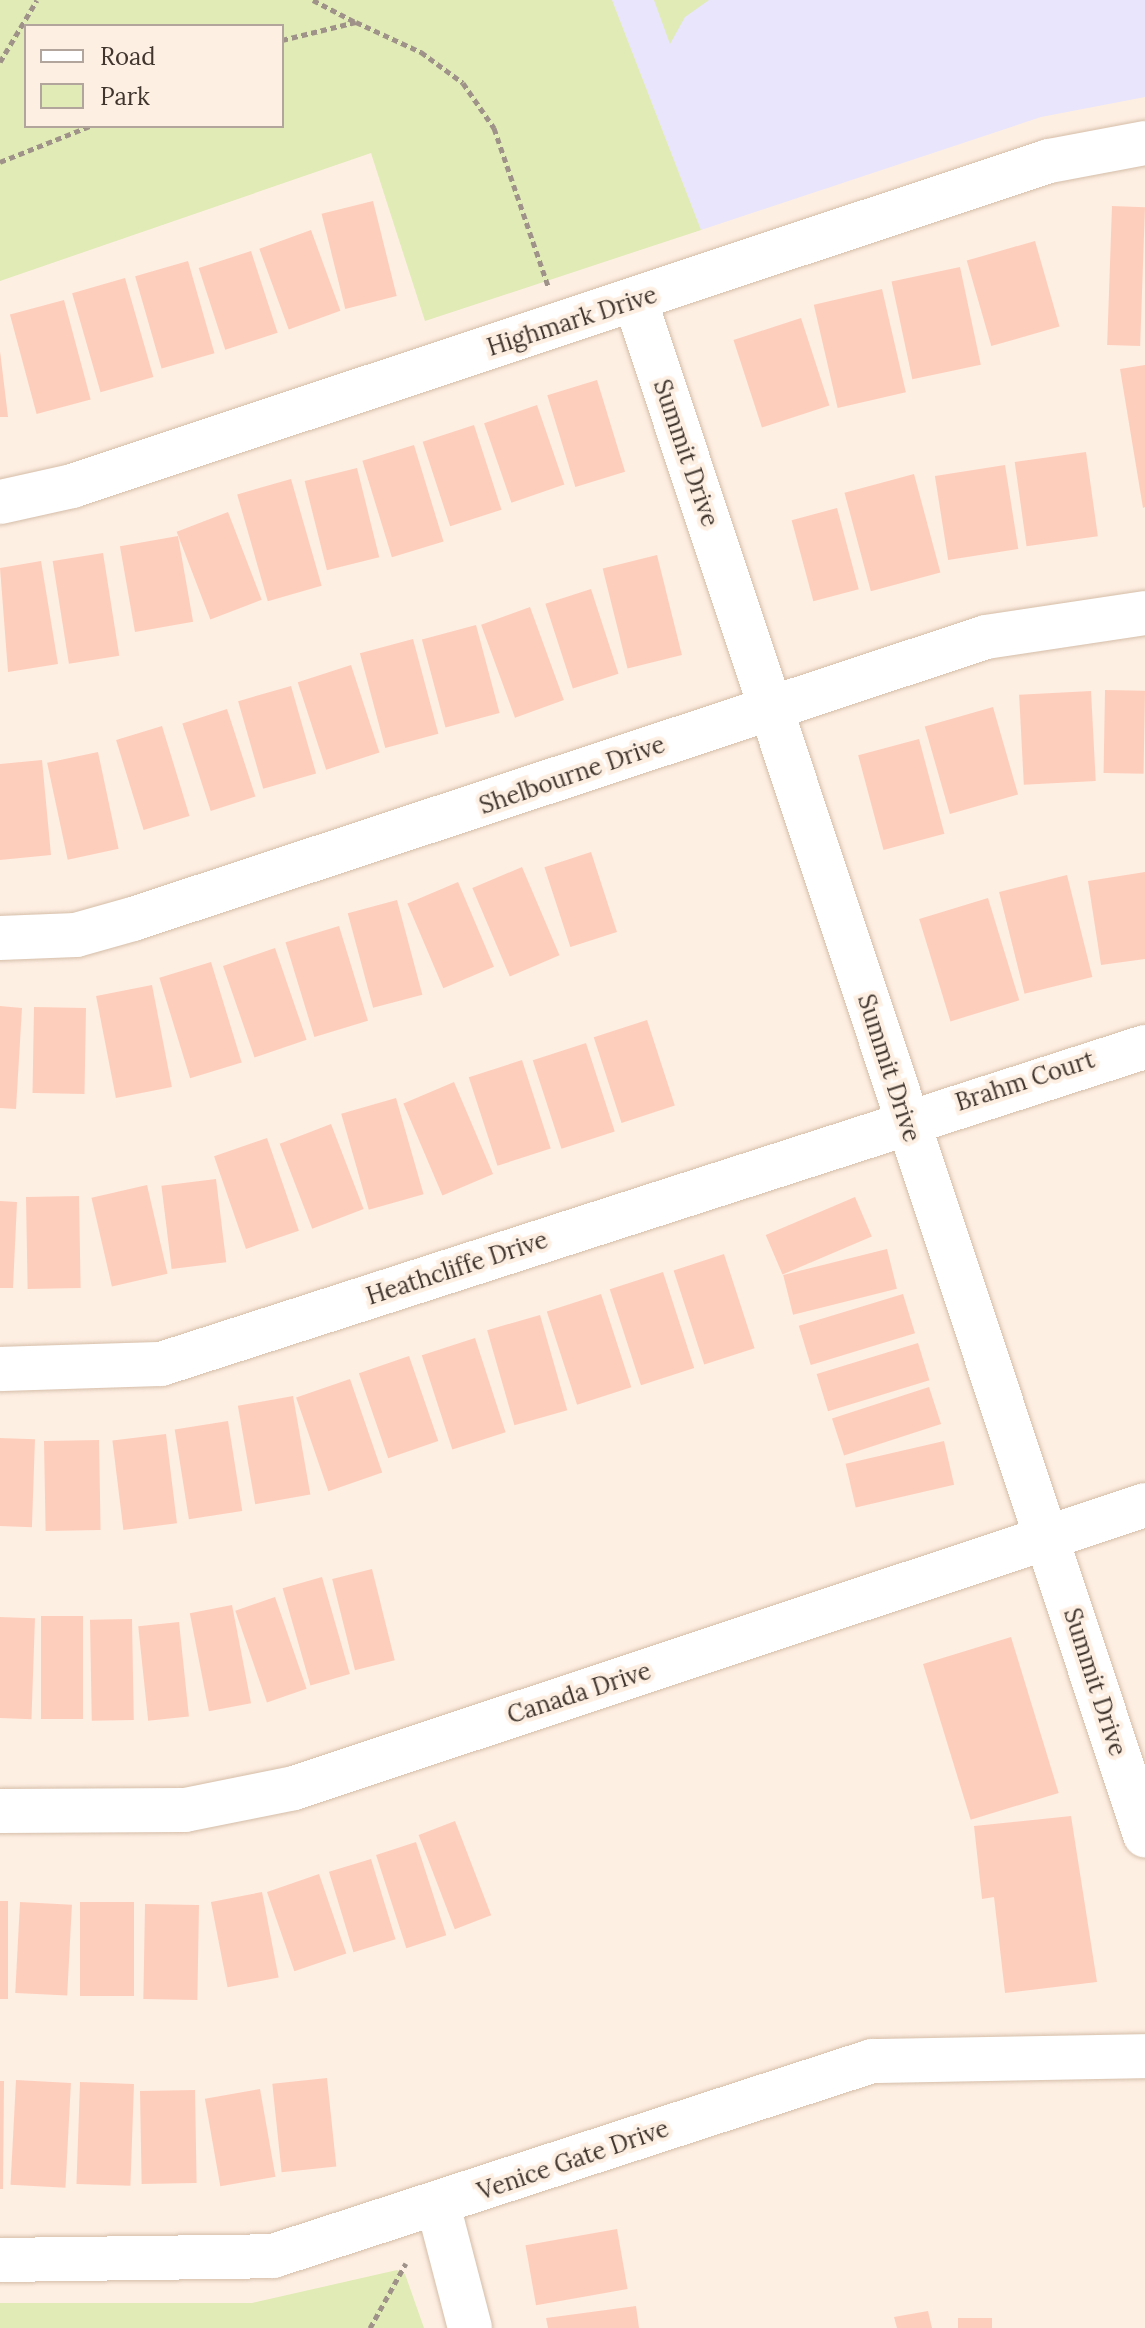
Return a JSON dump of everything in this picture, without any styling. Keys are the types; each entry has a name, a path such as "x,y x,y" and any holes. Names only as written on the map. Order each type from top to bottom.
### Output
{"street":[{"name":"Highmark Drive","path":"0,502 72,486 1049,161 1145,143"},
{"name":"Summit Drive","path":"635,300 1145,1835"},
{"name":"Shelbourne Drive","path":"0,938 76,935 133,919 986,637 1145,613"},
{"name":"Brahm Court","path":"906,1120 1145,1047"},
{"name":"Heathcliffe Drive","path":"0,1369 161,1364 906,1120"},
{"name":"Canada Drive","path":"0,1811 185,1810 294,1788 1145,1505"},
{"name":"Venice Gate Drive","path":"0,2260 230,2262 273,2256 438,2205 872,2061 1145,2056"},
{"path":"438,2205 470,2328"}],"path":[{"path":"0,62 37,0"},
{"path":"313,0 421,52 483,107 548,286"},
{"path":"284,40 356,22"},
{"path":"0,162 85,128"},
{"path":"370,2328 406,2263"}],"shaded area":[{"path":"612,0 1145,0 1145,97 1041,117 701,230"}],"green space":[{"path":"0,0 612,0 701,230 425,321 371,153 0,281"},
{"path":"654,0 709,0 685,17 670,44"},
{"path":"397,2270 405,2274 424,2328 0,2328 0,2303 252,2303"}],"building":[{"path":"373,201 397,296 345,309 322,214"},
{"path":"1112,206 1145,207 1140,346 1107,345"},
{"path":"311,230 340,311 289,330 259,249"},
{"path":"1035,241 1060,327 991,346 967,261"},
{"path":"251,251 278,333 225,350 199,268"},
{"path":"188,261 214,353 162,368 135,276"},
{"path":"960,267 981,365 912,379 892,282"},
{"path":"125,278 153,377 101,392 72,293"},
{"path":"882,289 906,392 838,408 814,305"},
{"path":"64,300 91,399 37,414 10,314"},
{"path":"801,318 829,405 762,427 733,340"},
{"path":"0,351 8,417 0,417"},
{"path":"1145,365 1145,507 1143,508 1120,369"},
{"path":"597,380 625,472 575,487 547,395"},
{"path":"537,405 564,484 511,503 484,423"},
{"path":"474,425 502,510 450,526 423,442"},
{"path":"414,445 444,542 392,557 362,461"},
{"path":"1086,452 1098,536 1027,546 1015,462"},
{"path":"1005,465 1018,549 948,560 935,476"},
{"path":"357,468 379,557 327,570 305,481"},
{"path":"914,474 940,573 871,591 844,493"},
{"path":"291,479 322,586 268,601 237,494"},
{"path":"837,508 859,589 813,601 792,520"},
{"path":"228,512 262,600 210,619 177,532"},
{"path":"178,536 193,622 135,632 120,546"},
{"path":"103,553 119,656 69,664 53,561"},
{"path":"657,555 682,655 628,668 603,569"},
{"path":"41,561 58,664 8,672 0,568"},
{"path":"591,589 619,674 573,688 545,604"},
{"path":"530,607 564,700 515,718 481,625"},
{"path":"476,625 500,713 445,727 422,639"},
{"path":"413,639 438,734 385,748 360,653"},
{"path":"351,665 379,752 326,770 298,682"},
{"path":"291,686 316,773 263,789 238,701"},
{"path":"1105,690 1145,691 1144,774 1104,773"},
{"path":"1091,691 1096,781 1024,785 1019,695"},
{"path":"993,707 1018,794 950,814 925,727"},
{"path":"227,709 255,796 211,811 182,724"},
{"path":"162,726 189,816 144,830 116,740"},
{"path":"919,739 944,834 884,850 858,755"},
{"path":"98,752 119,849 68,860 47,763"},
{"path":"42,760 51,855 0,860 0,764"},
{"path":"591,852 617,932 570,947 544,867"},
{"path":"522,867 560,955 510,976 472,888"},
{"path":"1145,872 1145,959 1101,965 1088,881"},
{"path":"1067,875 1092,977 1024,994 999,892"},
{"path":"458,882 494,967 443,988 407,903"},
{"path":"988,898 1019,1000 950,1021 919,919"},
{"path":"397,900 422,995 373,1008 348,913"},
{"path":"339,926 368,1021 314,1037 285,942"},
{"path":"275,948 307,1040 255,1058 223,966"},
{"path":"211,962 242,1062 190,1078 159,978"},
{"path":"152,985 172,1087 116,1098 96,996"},
{"path":"0,1006 22,1008 16,1109 0,1108"},
{"path":"34,1007 86,1008 84,1094 32,1093"},
{"path":"647,1020 675,1106 622,1123 594,1037"},
{"path":"586,1043 615,1131 561,1149 533,1060"},
{"path":"522,1060 551,1148 497,1166 469,1077"},
{"path":"454,1082 493,1174 442,1196 403,1103"},
{"path":"396,1098 424,1194 369,1210 341,1114"},
{"path":"331,1124 364,1209 312,1229 280,1144"},
{"path":"267,1138 299,1231 246,1249 214,1156"},
{"path":"216,1179 226,1262 172,1269 161,1186"},
{"path":"147,1185 167,1274 112,1286 91,1198"},
{"path":"79,1196 81,1288 28,1289 26,1197"},
{"path":"855,1197 872,1237 783,1274 766,1235"},
{"path":"0,1201 17,1202 13,1288 0,1288"},
{"path":"887,1249 897,1289 793,1315 783,1275"},
{"path":"724,1254 755,1348 704,1365 674,1270"},
{"path":"663,1272 694,1368 641,1385 610,1289"},
{"path":"601,1294 631,1387 577,1405 547,1312"},
{"path":"903,1294 915,1333 811,1365 799,1326"},
{"path":"540,1315 567,1410 514,1425 487,1330"},
{"path":"475,1338 506,1432 452,1449 422,1355"},
{"path":"918,1343 929,1380 828,1411 817,1374"},
{"path":"409,1356 438,1441 388,1458 359,1373"},
{"path":"350,1379 382,1473 328,1491 296,1398"},
{"path":"929,1387 941,1424 844,1456 832,1419"},
{"path":"293,1396 310,1494 255,1504 238,1406"},
{"path":"228,1421 242,1511 189,1519 175,1429"},
{"path":"166,1434 177,1523 123,1530 112,1441"},
{"path":"0,1438 35,1439 32,1527 0,1526"},
{"path":"99,1440 101,1530 46,1531 44,1441"},
{"path":"944,1441 954,1485 856,1508 846,1464"},
{"path":"372,1569 395,1660 355,1670 332,1579"},
{"path":"322,1577 350,1674 310,1685 283,1588"},
{"path":"275,1597 307,1689 267,1702 235,1611"},
{"path":"232,1605 251,1703 209,1711 190,1613"},
{"path":"41,1616 83,1616 83,1719 41,1719"},
{"path":"0,1617 35,1618 31,1719 0,1718"},
{"path":"132,1619 134,1720 92,1721 90,1620"},
{"path":"179,1622 189,1716 148,1721 138,1626"},
{"path":"1011,1637 1059,1793 971,1820 923,1664"},
{"path":"1071,1816 1097,1982 1005,1993 994,1897 982,1899 974,1826"},
{"path":"455,1821 491,1915 455,1929 419,1835"},
{"path":"416,1842 446,1935 406,1948 376,1855"},
{"path":"371,1859 396,1939 353,1952 329,1872"},
{"path":"319,1874 346,1953 294,1971 267,1892"},
{"path":"262,1892 279,1977 228,1987 211,1902"},
{"path":"0,1901 8,1901 8,1999 0,1999"},
{"path":"20,1902 72,1905 67,1996 15,1993"},
{"path":"80,1902 134,1902 134,1996 80,1996"},
{"path":"145,1904 199,1905 197,2000 143,1999"},
{"path":"327,2078 336,2167 282,2172 272,2084"},
{"path":"16,2080 71,2083 65,2188 11,2185"},
{"path":"0,2081 4,2081 3,2189 0,2189"},
{"path":"80,2082 134,2084 130,2186 76,2184"},
{"path":"260,2089 275,2177 220,2186 205,2099"},
{"path":"195,2090 197,2183 142,2184 140,2091"},
{"path":"617,2229 628,2289 536,2305 525,2245"},
{"path":"636,2306 639,2328 548,2328 546,2318"},
{"path":"928,2311 932,2328 897,2328 894,2317"},
{"path":"958,2318 992,2318 992,2328 958,2328"}]}
